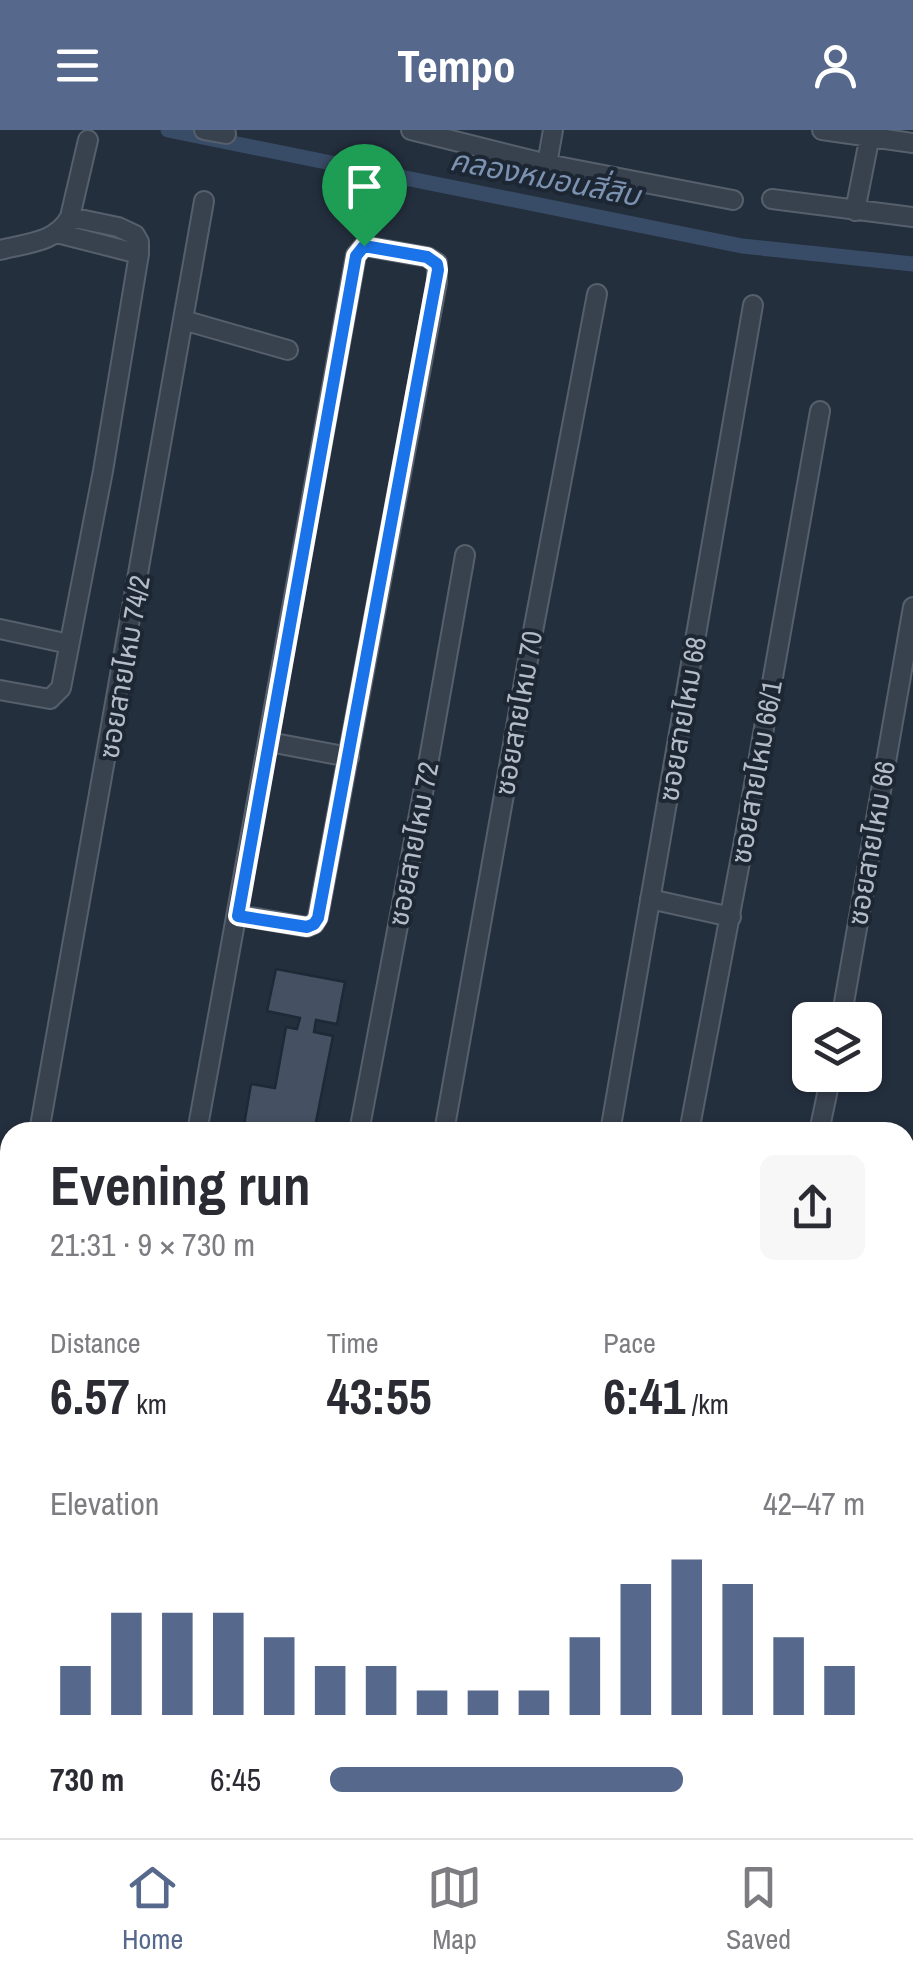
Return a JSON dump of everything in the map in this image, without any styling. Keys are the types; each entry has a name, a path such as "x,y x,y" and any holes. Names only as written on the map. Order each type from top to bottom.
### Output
{"street":[{"path":"204,130 226,134"},
{"path":"412,130 547,164 733,200"},
{"path":"547,164 553,130"},
{"path":"822,130 913,143"},
{"path":"855,211 871,134"},
{"path":"57,234 70,217 88,140"},
{"path":"772,199 913,217"},
{"name":"ซอยสายไหม 74/2","path":"41,1122 204,201"},
{"path":"0,690 50,699 57,696 103,471 138,254 135,234 70,217"},
{"path":"0,250 57,234 138,254"},
{"path":"199,1122 356,256 364,246 370,246 433,259 438,270 314,924 307,927 238,916"},
{"name":"ซอยสายไหม 70","path":"446,1122 597,294"},
{"name":"ซอยสายไหม 68","path":"612,1122 753,304"},
{"path":"183,320 288,350"},
{"name":"ซอยสายไหม 66/1","path":"691,1122 820,411"},
{"name":"ซอยสายไหม 72","path":"360,1122 424,794 465,555"},
{"name":"ซอยสายไหม 66","path":"844,1002 913,608"},
{"path":"0,629 69,644"},
{"path":"269,742 348,757"},
{"path":"650,898 730,917"},
{"path":"821,1122 827,1092"}],"building":[{"path":"276,969 345,982 337,1024 316,1020 314,1032 333,1036 316,1122 245,1122 251,1084 275,1088 286,1027 297,1029 300,1018 267,1011"}],"waterway":[{"name":"คลองหมอนสี่สิบ","path":"168,130 742,246 913,264"}],"route":[{"path":"364,246 427,257 433,259 438,270 318,918 307,927 238,916 356,256 364,246"}]}
